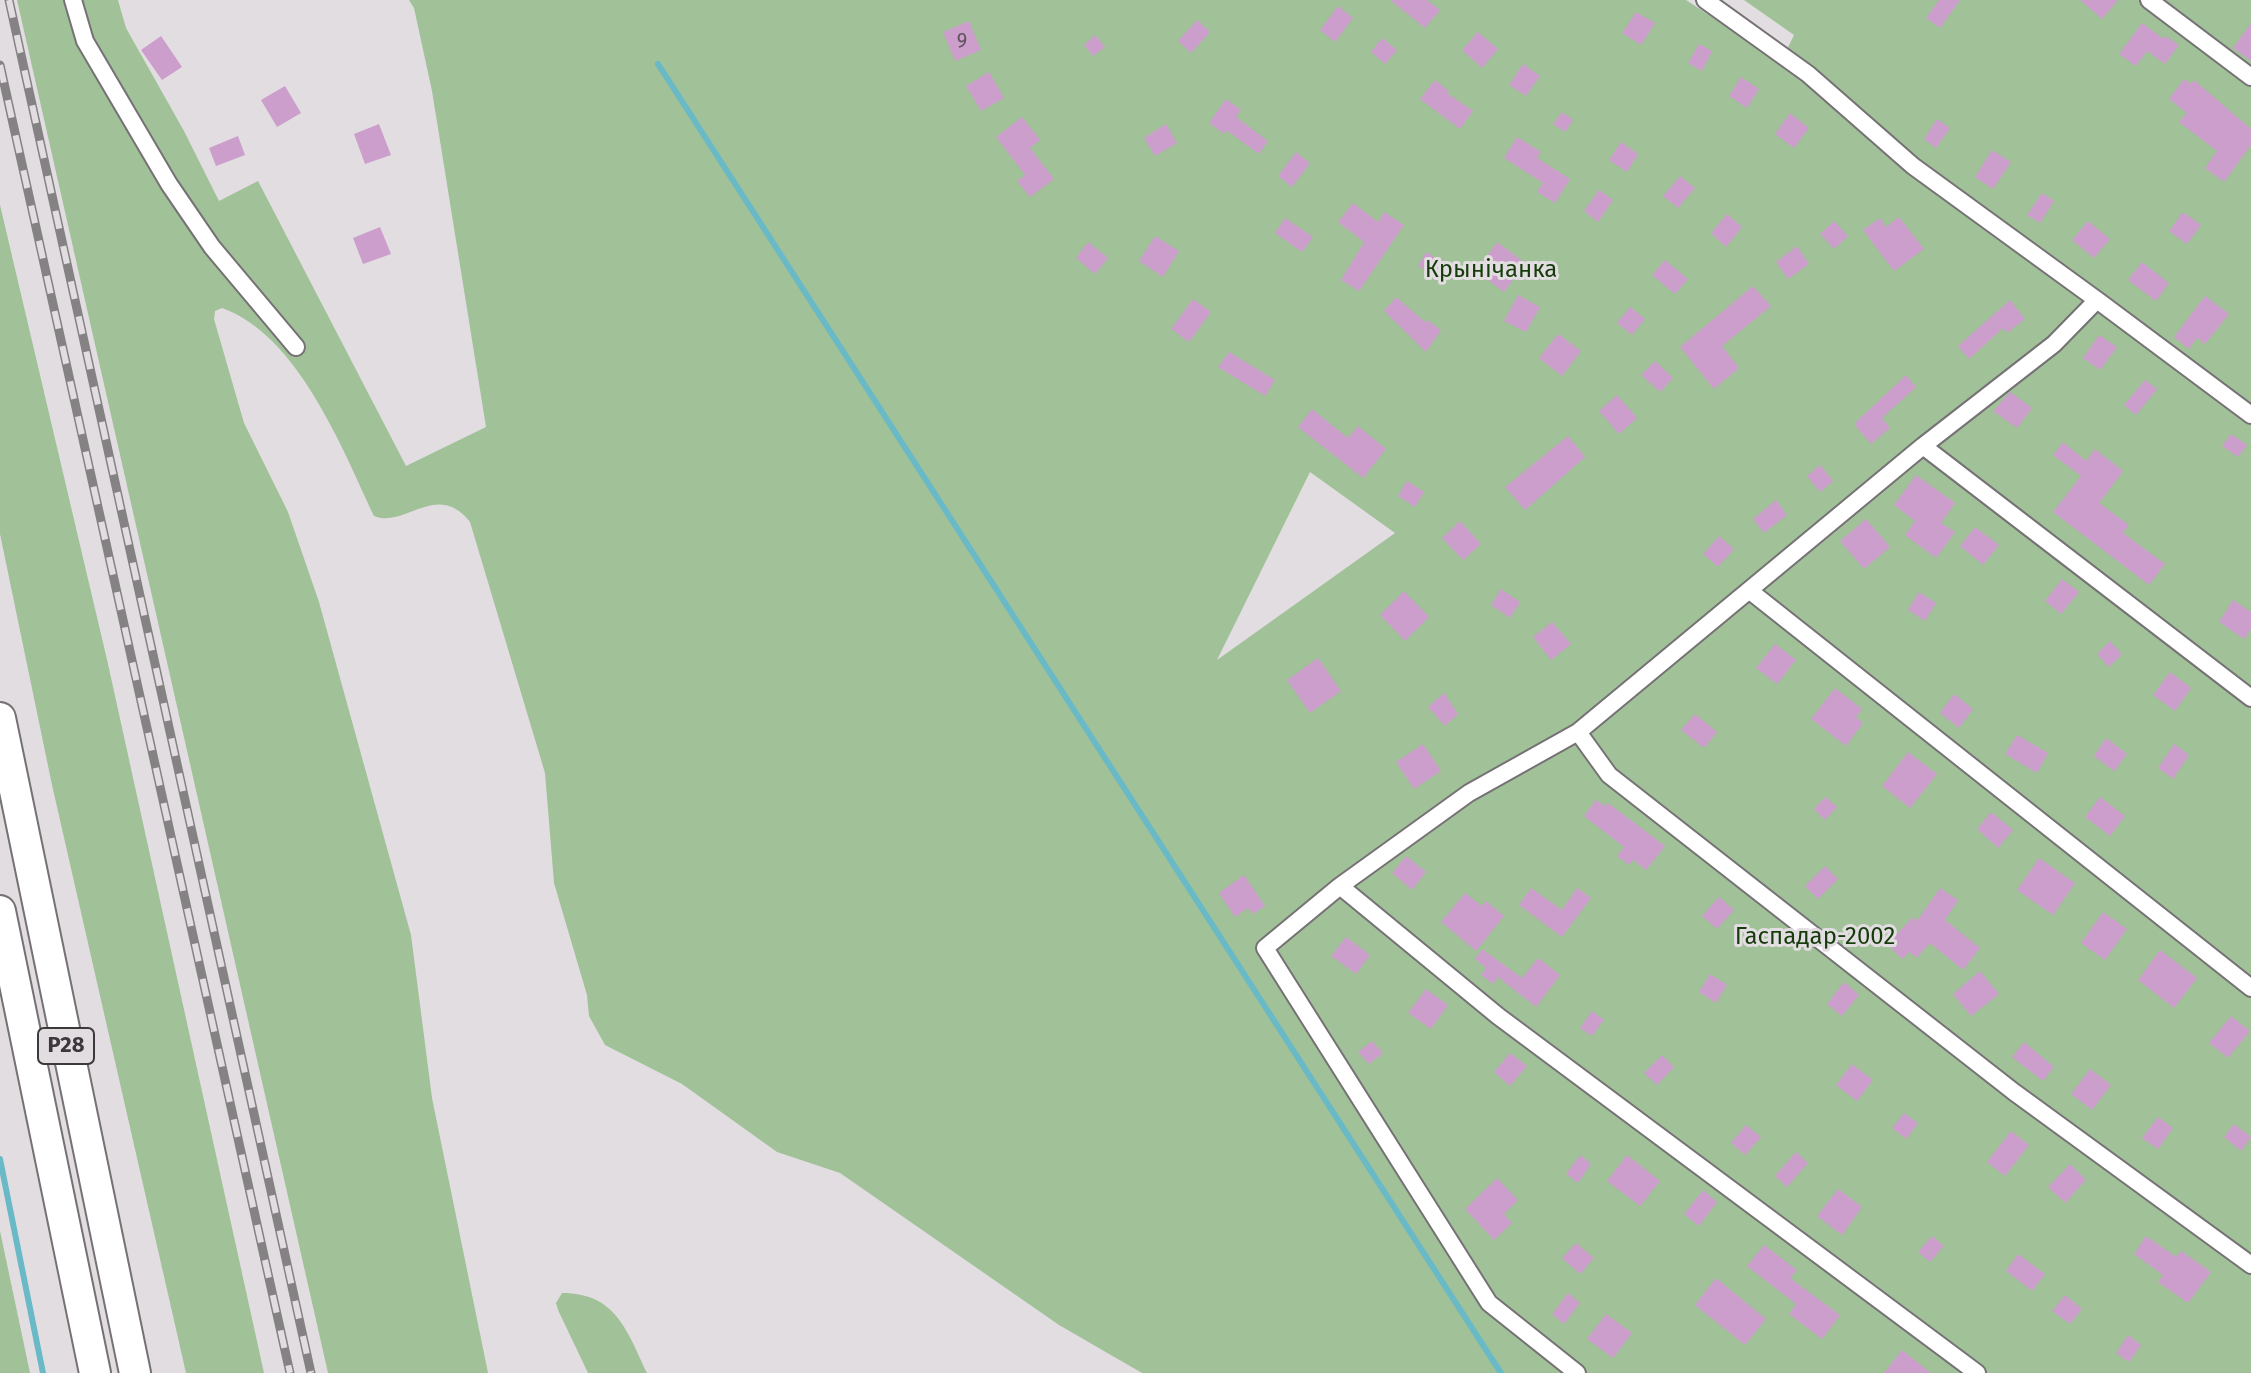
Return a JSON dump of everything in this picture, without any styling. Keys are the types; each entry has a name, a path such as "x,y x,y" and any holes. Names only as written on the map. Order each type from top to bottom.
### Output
{"highway":[{"name":"Р28","path":"0,718 135,1373"},
{"name":"Р28","path":"0,911 95,1373"}],"street":[{"path":"73,0 85,41 169,184 212,247 296,347"},
{"path":"1705,0 1808,74 1913,166 2251,415"},
{"path":"2149,0 2251,77"},
{"path":"1577,1373 1489,1303 1265,948 1340,886 1469,793 1578,732 1923,446 2054,344 2097,300"},
{"path":"1923,446 2251,698"},
{"path":"1750,591 2251,988"},
{"path":"1578,732 1609,775 2014,1092 2251,1265"},
{"path":"1340,886 1498,1016 1977,1373"}],"green space":[{"path":"17,0 118,0 126,28 219,201 258,181 406,466 486,427 432,91 414,8 409,0 1686,0 1781,62 1794,35 1744,0 2251,0 2251,1373 1142,1373 1059,1325 840,1173 777,1152 682,1084 605,1045 589,1016 587,995 554,883 545,773 470,522 457,510 445,505 421,508 398,517 374,516 332,427 295,368 273,342 249,322 222,308 215,311 214,319 244,423 288,512 319,602 411,935 432,1098 488,1373 328,1373","holes":["1310,472 1395,533 1217,660"]},
{"path":"0,205 108,664 264,1373 186,1373 52,785 0,534"},
{"path":"0,1231 30,1373 0,1373"},
{"path":"562,1293 580,1295 607,1307 626,1329 647,1373 588,1373 558,1310 556,1303"}],"building":[{"path":"1390,0 1427,0 1440,10 1425,28"},
{"path":"1939,0 1960,0 1940,28 1926,18"},
{"path":"2080,0 2118,0 2102,19"},
{"path":"1338,6 1353,18 1335,42 1320,30"},
{"path":"1636,12 1655,23 1641,45 1622,33"},
{"path":"1197,20 1210,32 1191,53 1178,41"},
{"path":"969,21 981,50 955,61 943,32"},
{"path":"2142,23 2164,39 2166,36 2179,45 2165,64 2147,51 2136,66 2119,54"},
{"path":"2251,23 2251,61 2233,48"},
{"path":"1478,32 1498,49 1482,68 1462,50"},
{"path":"1095,35 1105,47 1093,56 1084,45"},
{"path":"161,36 182,67 162,80 141,50"},
{"path":"1382,38 1397,50 1385,64 1371,52"},
{"path":"1699,44 1712,51 1702,71 1688,63"},
{"path":"1523,64 1540,76 1526,96 1509,85"},
{"path":"989,72 1004,98 981,111 966,86"},
{"path":"1741,77 1759,89 1747,108 1729,96"},
{"path":"2184,79 2191,84 2194,80 2251,129 2251,145 2224,182 2205,168 2217,151 2179,122 2187,113 2169,99"},
{"path":"1435,80 1449,91 1447,93 1473,111 1460,129 1420,99"},
{"path":"285,86 301,113 277,127 261,100"},
{"path":"1226,99 1241,110 1236,117 1268,141 1259,154 1226,130 1224,134 1209,123"},
{"path":"1562,112 1573,120 1565,132 1553,124"},
{"path":"1790,113 1809,128 1794,148 1775,134"},
{"path":"1022,117 1040,140 1030,148 1054,179 1030,197 1017,181 1025,175 996,137"},
{"path":"1937,119 1950,128 1936,148 1924,139"},
{"path":"379,124 391,155 365,164 354,134"},
{"path":"1166,124 1177,143 1155,156 1144,138"},
{"path":"238,136 245,155 216,166 209,148"},
{"path":"1517,137 1541,152 1537,158 1570,179 1555,203 1537,192 1543,183 1504,158"},
{"path":"1621,142 1638,154 1627,172 1609,160"},
{"path":"1992,150 2011,162 1993,189 1975,177"},
{"path":"1296,152 1310,163 1292,187 1278,176"},
{"path":"1680,176 1695,188 1678,208 1663,196"},
{"path":"1599,190 1613,200 1598,222 1584,211"},
{"path":"2042,193 2054,201 2040,223 2027,215"},
{"path":"1353,203 1378,222 1384,212 1404,225 1359,291 1341,280 1364,242 1338,222"},
{"path":"2183,212 2201,225 2187,244 2169,231"},
{"path":"1727,214 1742,227 1726,247 1711,233"},
{"path":"1899,217 1924,249 1894,271 1863,230 1880,218 1886,227"},
{"path":"1285,218 1313,237 1302,252 1275,233"},
{"path":"1834,221 1848,236 1834,249 1820,234"},
{"path":"2088,221 2110,239 2094,258 2072,240"},
{"path":"380,227 391,254 363,264 353,238"},
{"path":"1155,236 1179,251 1163,277 1139,261"},
{"path":"1088,242 1108,258 1095,274 1076,258"},
{"path":"1497,242 1525,263 1504,292 1476,271"},
{"path":"1797,246 1809,264 1788,279 1776,262"},
{"path":"1426,252 1445,264 1437,277 1418,266"},
{"path":"1665,260 1688,279 1675,294 1652,275"},
{"path":"2142,262 2169,283 2156,301 2128,280"},
{"path":"1753,286 1771,306 1722,346 1739,368 1714,389 1680,347"},
{"path":"1518,295 1540,307 1526,332 1504,321"},
{"path":"2205,296 2229,314 2205,344 2197,338 2189,349 2174,337"},
{"path":"1396,297 1425,322 1427,320 1441,330 1426,352 1384,311"},
{"path":"1193,299 1211,312 1189,342 1171,329"},
{"path":"2010,300 2025,319 2007,333 2003,328 1969,359 1958,346"},
{"path":"1630,307 1645,319 1632,335 1617,323"},
{"path":"1558,334 1581,351 1562,376 1539,358"},
{"path":"2099,335 2117,347 2100,370 2083,358"},
{"path":"1229,352 1275,380 1265,396 1218,367"},
{"path":"1655,361 1673,378 1660,392 1641,375"},
{"path":"1906,375 1916,387 1882,418 1890,428 1871,444 1854,424"},
{"path":"2145,380 2157,389 2136,415 2124,405"},
{"path":"2010,392 2032,408 2017,428 1993,411"},
{"path":"1617,395 1637,418 1619,434 1599,411"},
{"path":"1312,409 1348,438 1358,426 1386,449 1363,478 1298,427"},
{"path":"2231,434 2247,445 2238,457 2222,446"},
{"path":"1568,436 1585,457 1525,510 1505,487"},
{"path":"2063,442 2086,461 2095,449 2123,471 2099,503 2129,525 2123,533 2165,564 2149,585 2053,512 2081,476 2053,455"},
{"path":"1820,465 1833,481 1820,492 1807,476"},
{"path":"1916,475 1955,503 1941,523 1955,532 1936,558 1905,535 1915,521 1894,505"},
{"path":"1407,481 1424,492 1415,507 1398,496"},
{"path":"1776,500 1787,515 1764,533 1753,519"},
{"path":"1866,519 1890,547 1864,569 1840,541"},
{"path":"1460,521 1481,544 1463,560 1442,538"},
{"path":"1975,527 1999,545 1983,565 1960,546"},
{"path":"1719,536 1734,549 1718,567 1703,554"},
{"path":"2062,579 2079,592 2061,614 2045,601"},
{"path":"1501,589 1520,602 1510,618 1491,605"},
{"path":"1404,591 1429,617 1405,641 1380,615"},
{"path":"1919,592 1936,603 1925,621 1908,610"},
{"path":"2233,600 2251,612 2251,629 2244,639 2219,622"},
{"path":"1552,622 1571,644 1551,660 1533,637"},
{"path":"2110,641 2122,654 2109,667 2097,654"},
{"path":"1775,644 1796,660 1777,684 1756,668"},
{"path":"1318,658 1341,691 1310,713 1287,680"},
{"path":"2170,672 2191,688 2175,711 2153,695"},
{"path":"1835,688 1862,709 1856,717 1863,723 1846,746 1811,719"},
{"path":"1444,693 1458,714 1445,726 1428,707"},
{"path":"1954,694 1973,709 1959,728 1940,713"},
{"path":"1695,714 1717,732 1704,748 1681,730"},
{"path":"2017,735 2048,753 2037,773 2005,754"},
{"path":"2106,738 2127,754 2114,771 2094,756"},
{"path":"1423,744 1441,771 1414,789 1396,762"},
{"path":"2174,744 2189,755 2173,779 2158,768"},
{"path":"1908,752 1937,774 1910,808 1882,786"},
{"path":"1825,797 1837,807 1825,820 1814,809"},
{"path":"2100,797 2125,816 2110,836 2085,817"},
{"path":"1596,800 1605,806 1608,803 1665,846 1646,870 1633,860 1629,865 1617,856 1624,847 1584,816"},
{"path":"1991,812 2013,830 1998,848 1977,829"},
{"path":"1406,856 1426,872 1412,890 1392,873"},
{"path":"2039,858 2075,883 2053,915 2017,890"},
{"path":"1825,866 1838,879 1818,899 1805,886"},
{"path":"1244,875 1265,906 1253,914 1248,908 1235,917 1219,893"},
{"path":"1531,888 1562,910 1577,888 1591,898 1562,937 1519,905"},
{"path":"1940,888 1958,900 1945,920 1980,948 1963,970 1930,943 1916,958 1910,952 1902,959 1887,944 1913,917 1917,921"},
{"path":"1465,893 1482,906 1486,901 1504,916 1476,951 1441,922"},
{"path":"1719,897 1734,910 1717,929 1702,916"},
{"path":"2103,912 2127,929 2105,960 2081,943"},
{"path":"1346,937 1370,955 1356,974 1331,956"},
{"path":"1482,949 1522,978 1538,958 1560,975 1536,1007 1498,977 1493,984 1481,975 1486,968 1475,959"},
{"path":"2160,950 2197,978 2174,1008 2138,980"},
{"path":"1980,971 1999,994 1971,1016 1953,994"},
{"path":"1710,974 1727,985 1716,1003 1699,992"},
{"path":"1844,982 1859,995 1842,1016 1827,1004"},
{"path":"1426,989 1448,1005 1431,1029 1408,1013"},
{"path":"1592,1011 1604,1020 1592,1036 1580,1028"},
{"path":"2231,1016 2250,1031 2228,1058 2209,1043"},
{"path":"1372,1041 1383,1053 1369,1064 1358,1052"},
{"path":"2024,1042 2054,1067 2043,1081 2012,1057"},
{"path":"1510,1053 1527,1066 1510,1086 1494,1072"},
{"path":"1662,1055 1674,1067 1657,1085 1644,1073"},
{"path":"1852,1064 1873,1080 1857,1101 1836,1085"},
{"path":"2090,1069 2111,1085 2092,1110 2071,1094"},
{"path":"1904,1113 1918,1123 1906,1139 1892,1128"},
{"path":"2158,1117 2173,1128 2158,1149 2142,1138"},
{"path":"2234,1124 2251,1137 2241,1151 2224,1137"},
{"path":"1746,1125 1761,1137 1745,1155 1731,1143"},
{"path":"2011,1131 2029,1145 2005,1176 1987,1162"},
{"path":"1796,1152 1808,1163 1787,1187 1775,1176"},
{"path":"1580,1155 1591,1164 1578,1183 1566,1174"},
{"path":"1627,1155 1660,1181 1640,1206 1607,1181"},
{"path":"2070,1164 2086,1180 2065,1203 2048,1187"},
{"path":"1497,1178 1518,1200 1504,1214 1512,1223 1494,1240 1465,1209"},
{"path":"1838,1189 1862,1207 1842,1235 1817,1216"},
{"path":"1703,1190 1717,1202 1699,1226 1684,1214"},
{"path":"1932,1236 1944,1246 1930,1262 1918,1252"},
{"path":"2146,1236 2176,1257 2181,1251 2211,1272 2188,1303 2158,1282 2163,1275 2134,1254"},
{"path":"1576,1243 1594,1258 1580,1274 1562,1258"},
{"path":"1764,1245 1797,1270 1790,1278 1840,1315 1822,1339 1789,1314 1796,1304 1747,1266"},
{"path":"2018,1254 2045,1274 2032,1291 2006,1271"},
{"path":"1716,1278 1766,1319 1745,1345 1695,1305"},
{"path":"1568,1293 1580,1303 1564,1324 1552,1314"},
{"path":"2065,1295 2082,1309 2070,1324 2052,1311"},
{"path":"1606,1314 1632,1333 1613,1358 1587,1339"},
{"path":"2128,1335 2141,1345 2129,1362 2116,1353"},
{"path":"1902,1350 1931,1373 1884,1373"}],"waterway":[{"path":"658,64 1501,1373"},
{"path":"0,1159 43,1373"}],"railway":[{"path":"9,0 311,1373"},
{"path":"0,65 290,1373"}],"park label":[{"name":"Крынічанка","path":"1491,270"},
{"name":"Гаспадар-2002","path":"1815,937"}]}
